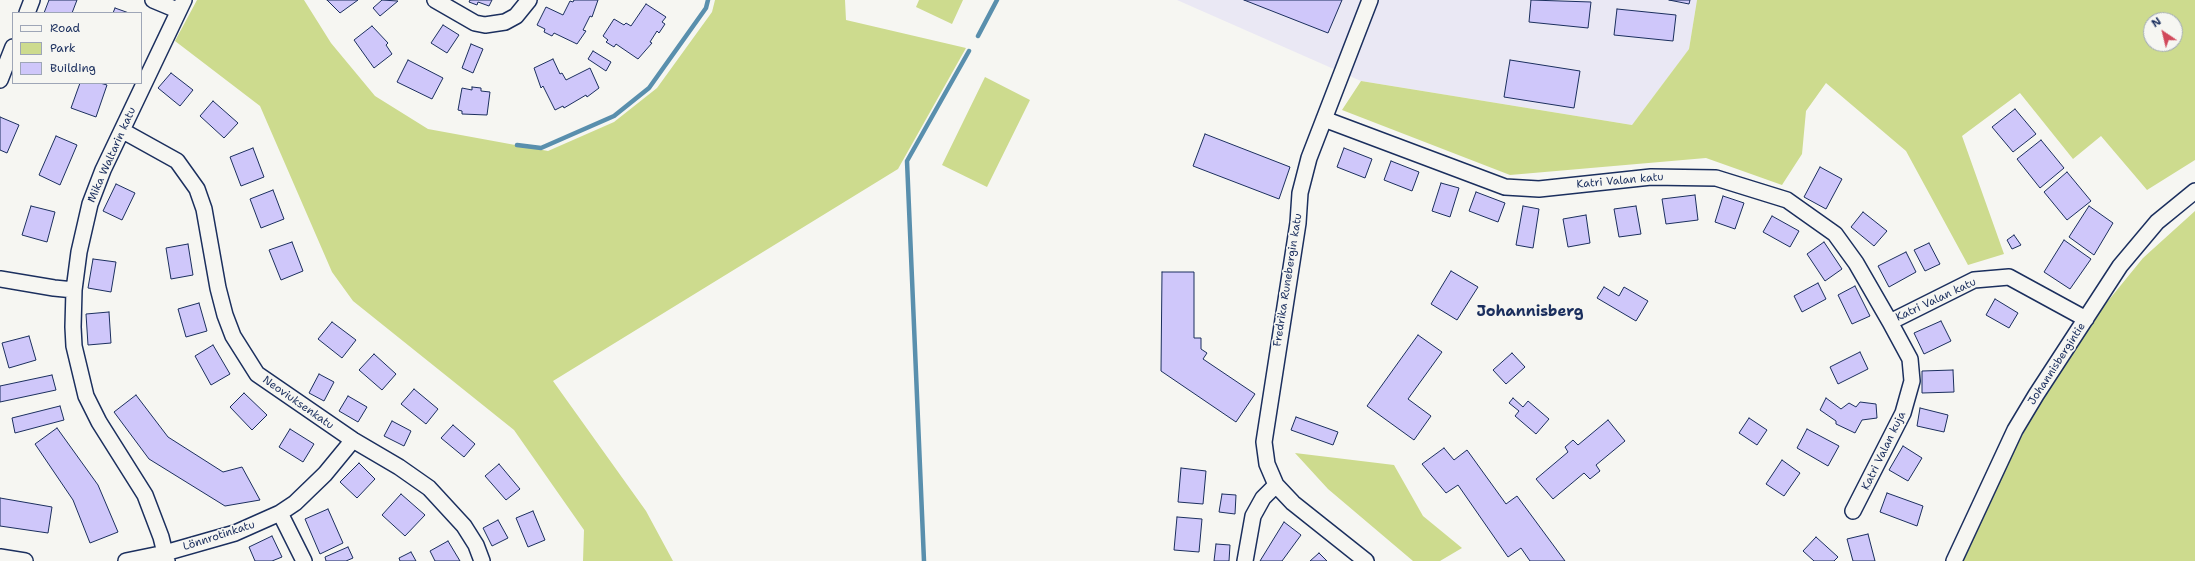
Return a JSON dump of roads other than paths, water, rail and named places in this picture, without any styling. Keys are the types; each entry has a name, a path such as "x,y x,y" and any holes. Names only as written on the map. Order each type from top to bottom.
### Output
{"street":[{"path":"27,12 32,0"},
{"path":"153,0 180,5"},
{"path":"435,0 469,20 485,25 505,22 516,16 529,0"},
{"name":"Fredrika Runebergin katu","path":"1276,485 1267,464 1264,442 1298,224 1300,193 1308,158 1370,0"},
{"name":"Mika Waltarin katu","path":"166,557 159,530 145,495 99,422 86,396 74,346 74,290 80,245 90,204 104,170 180,5"},
{"path":"0,80 12,50"},
{"name":"Katri Valan katu","path":"1324,119 1505,187 1539,189 1650,177 1716,178 1787,200 1836,234 1856,263 1890,322 1974,280 2009,277 2086,318"},
{"name":"Neoviuksenkatu","path":"123,131 177,161 197,189 204,208 218,288 226,315 234,336 257,374 353,440 399,467 430,488 464,526 476,545 482,561"},
{"name":"Johannisbergintie","path":"1954,561 2015,430 2086,318 2120,266 2138,242 2157,222 2195,191"},
{"path":"0,279 74,290"},
{"name":"Katri Valan kuja","path":"1853,511 1904,413 1912,381 1910,359 1890,322"},
{"name":"Lönnrotinkatu","path":"126,561 166,557 235,533 280,513 295,503 325,474 353,440"},
{"path":"1245,561 1253,516 1263,498 1276,485 1293,503 1366,561"},
{"path":"280,513 304,561"},
{"path":"0,557 25,561"}],"waterway":[{"path":"517,145 541,148 614,116 649,88 706,8 708,0"},
{"path":"978,36 997,0"},
{"path":"924,561 907,161 969,51"}],"district":[{"name":"Johannisberg","path":"1530,312"}]}
